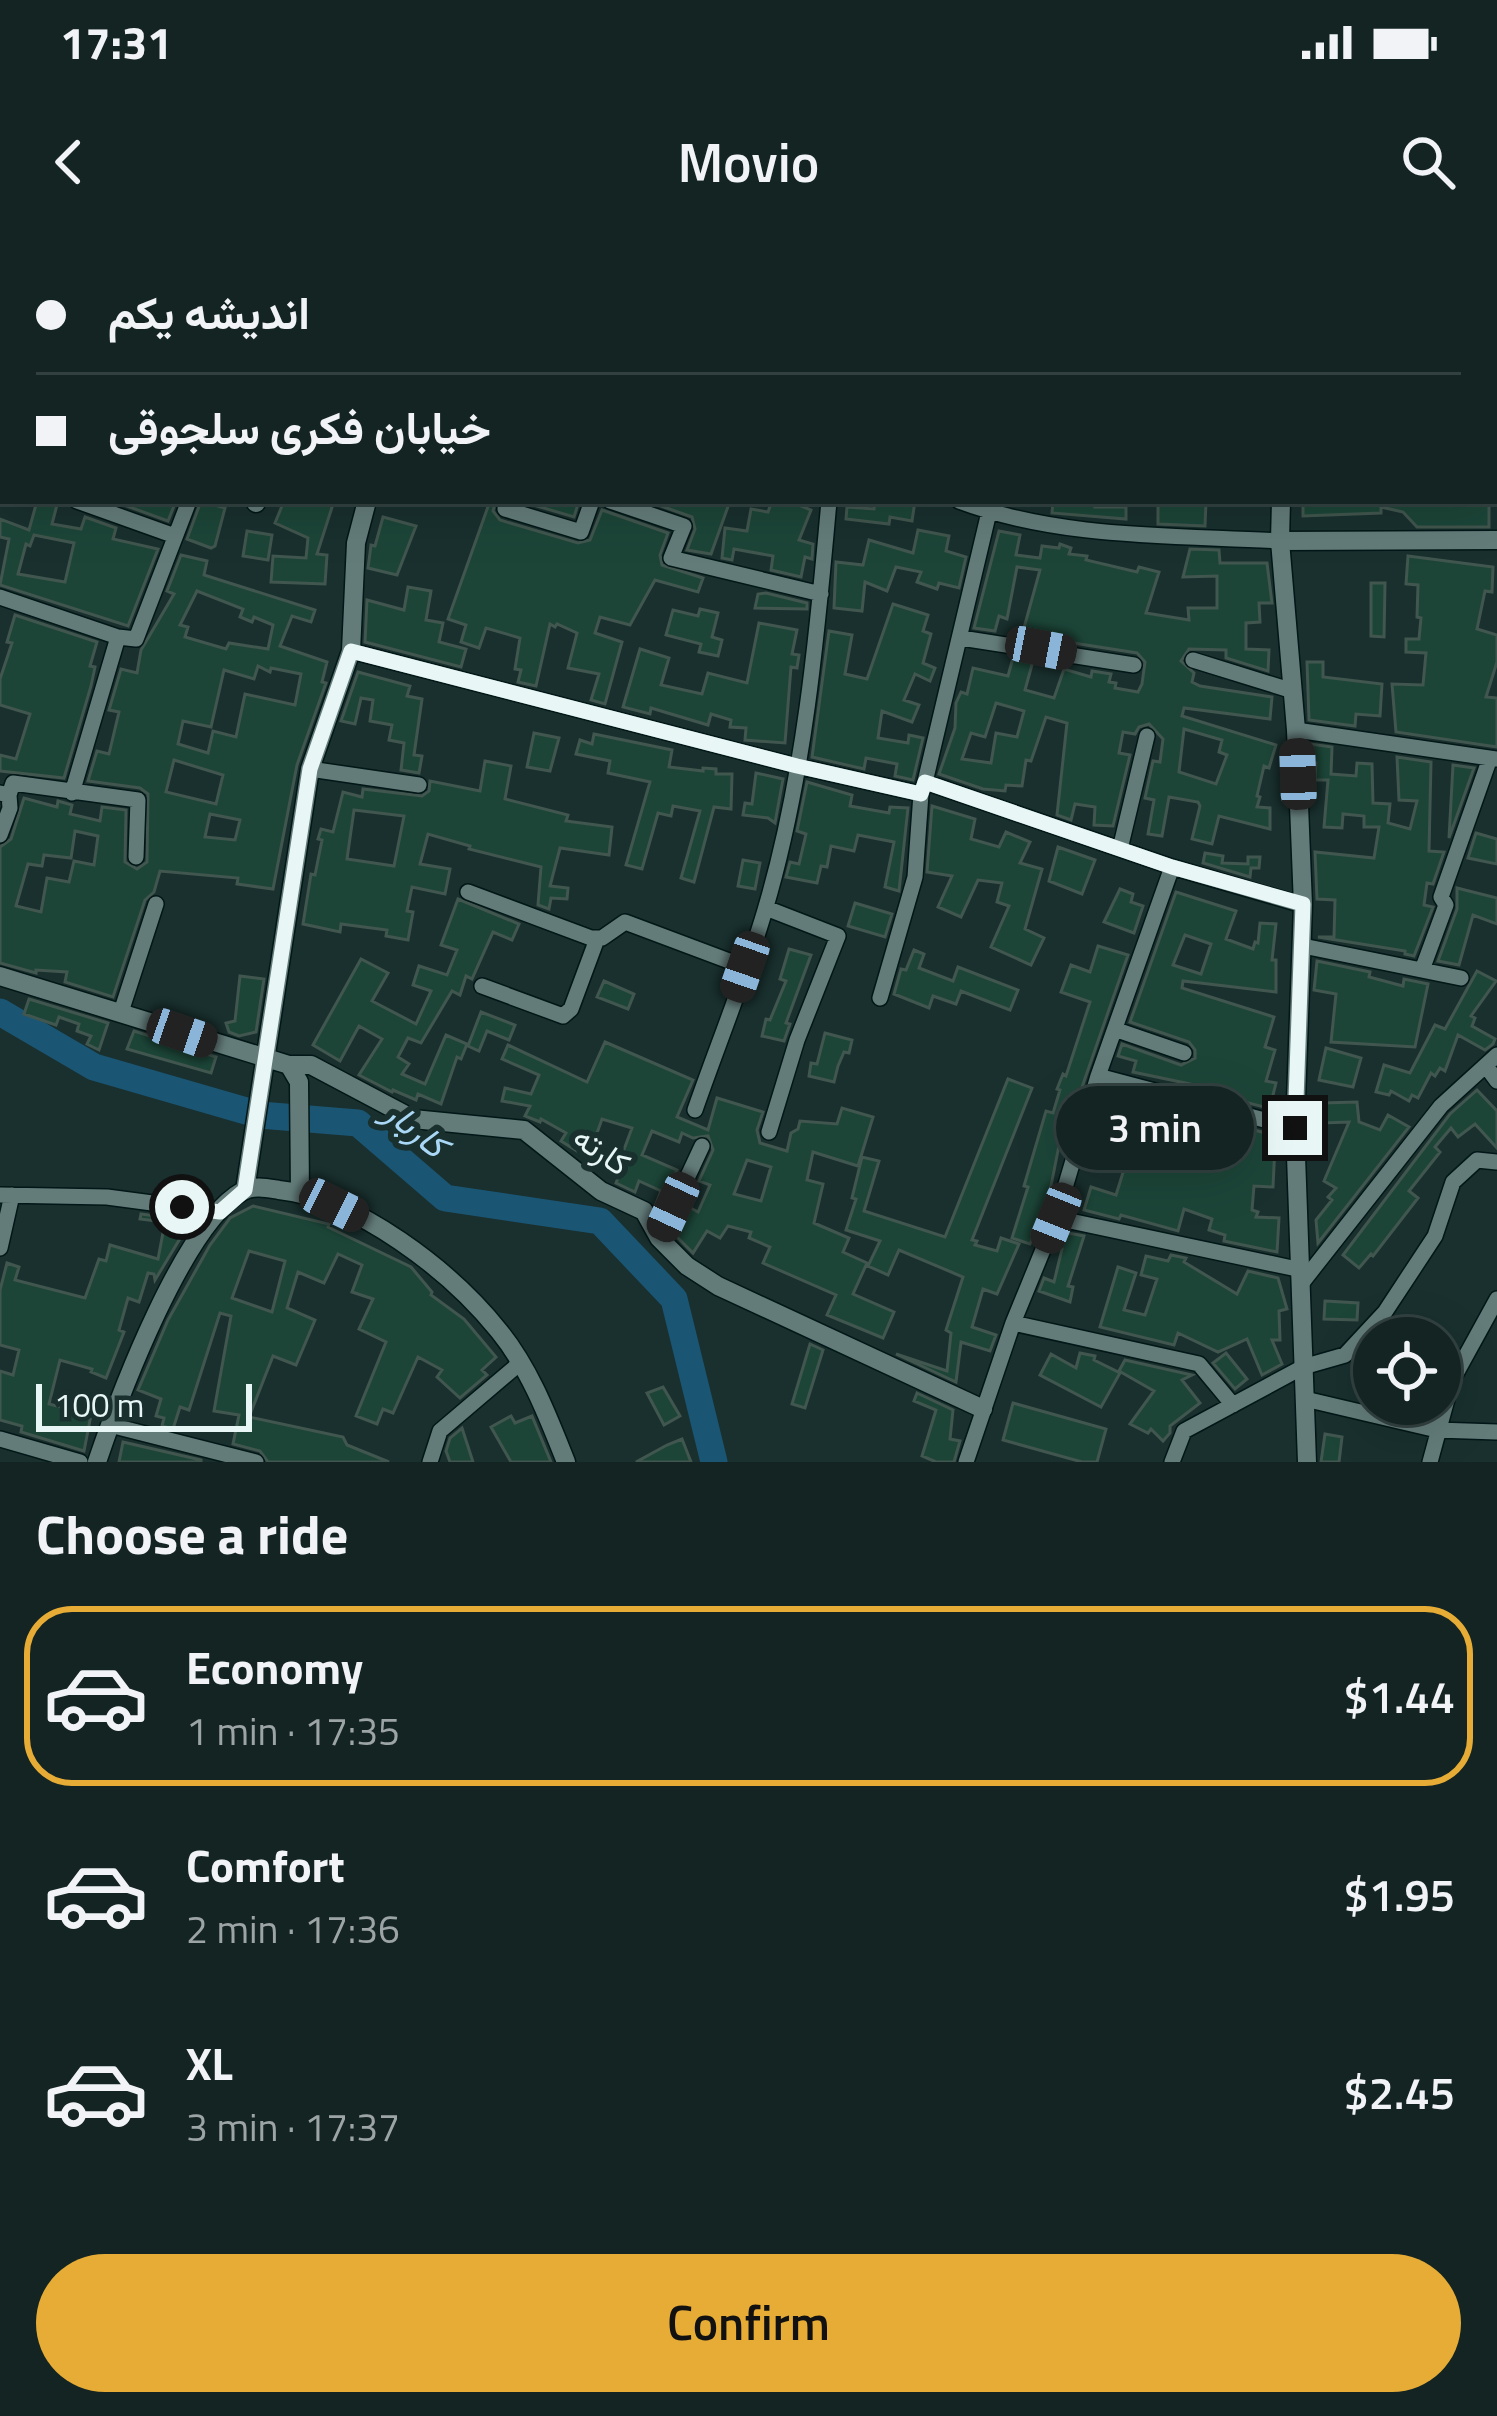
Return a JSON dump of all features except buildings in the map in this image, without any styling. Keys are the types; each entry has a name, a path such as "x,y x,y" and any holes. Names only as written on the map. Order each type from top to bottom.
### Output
{"street":[{"path":"85,504 175,536"},
{"path":"0,597 136,639 188,504"},
{"path":"97,1462 184,1255 206,1225 245,1190 310,769 351,651 356,543 366,504"},
{"path":"505,509 581,532 591,504"},
{"path":"619,504 684,526 671,558 821,594"},
{"path":"695,1110 766,908 797,766 829,504"},
{"path":"967,504 1064,528 1280,541 1497,540"},
{"path":"1281,504 1303,904 1295,1128 1307,1462"},
{"path":"880,998 915,877 923,788 989,512"},
{"path":"72,793 118,637"},
{"path":"961,638 1133,665"},
{"path":"351,651 797,766 923,788 1303,904"},
{"path":"1193,660 1293,691"},
{"path":"1296,730 1494,759 1442,897 1446,905 1422,970"},
{"path":"1120,849 1147,736"},
{"path":"310,769 419,785"},
{"path":"0,836 10,808 4,794 13,782 138,800 136,857"},
{"path":"966,1462 1013,1323 1056,1218 1098,1076 1172,867"},
{"path":"468,892 597,938"},
{"path":"121,1012 156,904"},
{"path":"766,908 838,936 797,1040 769,1132"},
{"path":"482,986 563,1016 572,1009 597,938 626,922 745,967"},
{"path":"1303,946 1462,978"},
{"name":"کارته","path":"0,976 267,1059 294,1074 311,1065 413,1119 524,1130 602,1191 644,1211 659,1238 687,1266 718,1286 983,1409"},
{"path":"1117,1030 1184,1053"},
{"path":"1299,1277 1441,1106 1493,1067"},
{"path":"291,1191 302,1137 294,1074"},
{"path":"1098,1076 1295,1128"},
{"path":"659,1238 702,1146"},
{"path":"1172,1462 1184,1431 1304,1367 1345,1355 1385,1312 1435,1236 1454,1182 1477,1160 1497,1162"},
{"path":"245,1190 291,1191 375,1225 454,1286 499,1331 520,1363 566,1462"},
{"path":"0,1248 6,1195 106,1197 220,1212"},
{"path":"1056,1218 1299,1277"},
{"path":"1430,1462 1452,1381 1497,1299"},
{"path":"1013,1323 1199,1364 1233,1405"},
{"path":"430,1462 440,1431 520,1363"},
{"path":"1305,1399 1437,1430 1497,1432"},
{"path":"110,1425 256,1462"},
{"path":"0,1438 80,1462"}],"waterway":[{"name":"کاربار","path":"0,1012 94,1067 260,1115 358,1123 445,1198 600,1221 674,1299 714,1462"}],"route":[{"path":"182,1207 220,1212 245,1190 310,769 351,651 797,766 921,794 925,782 1172,867 1303,904 1295,1128"}]}
